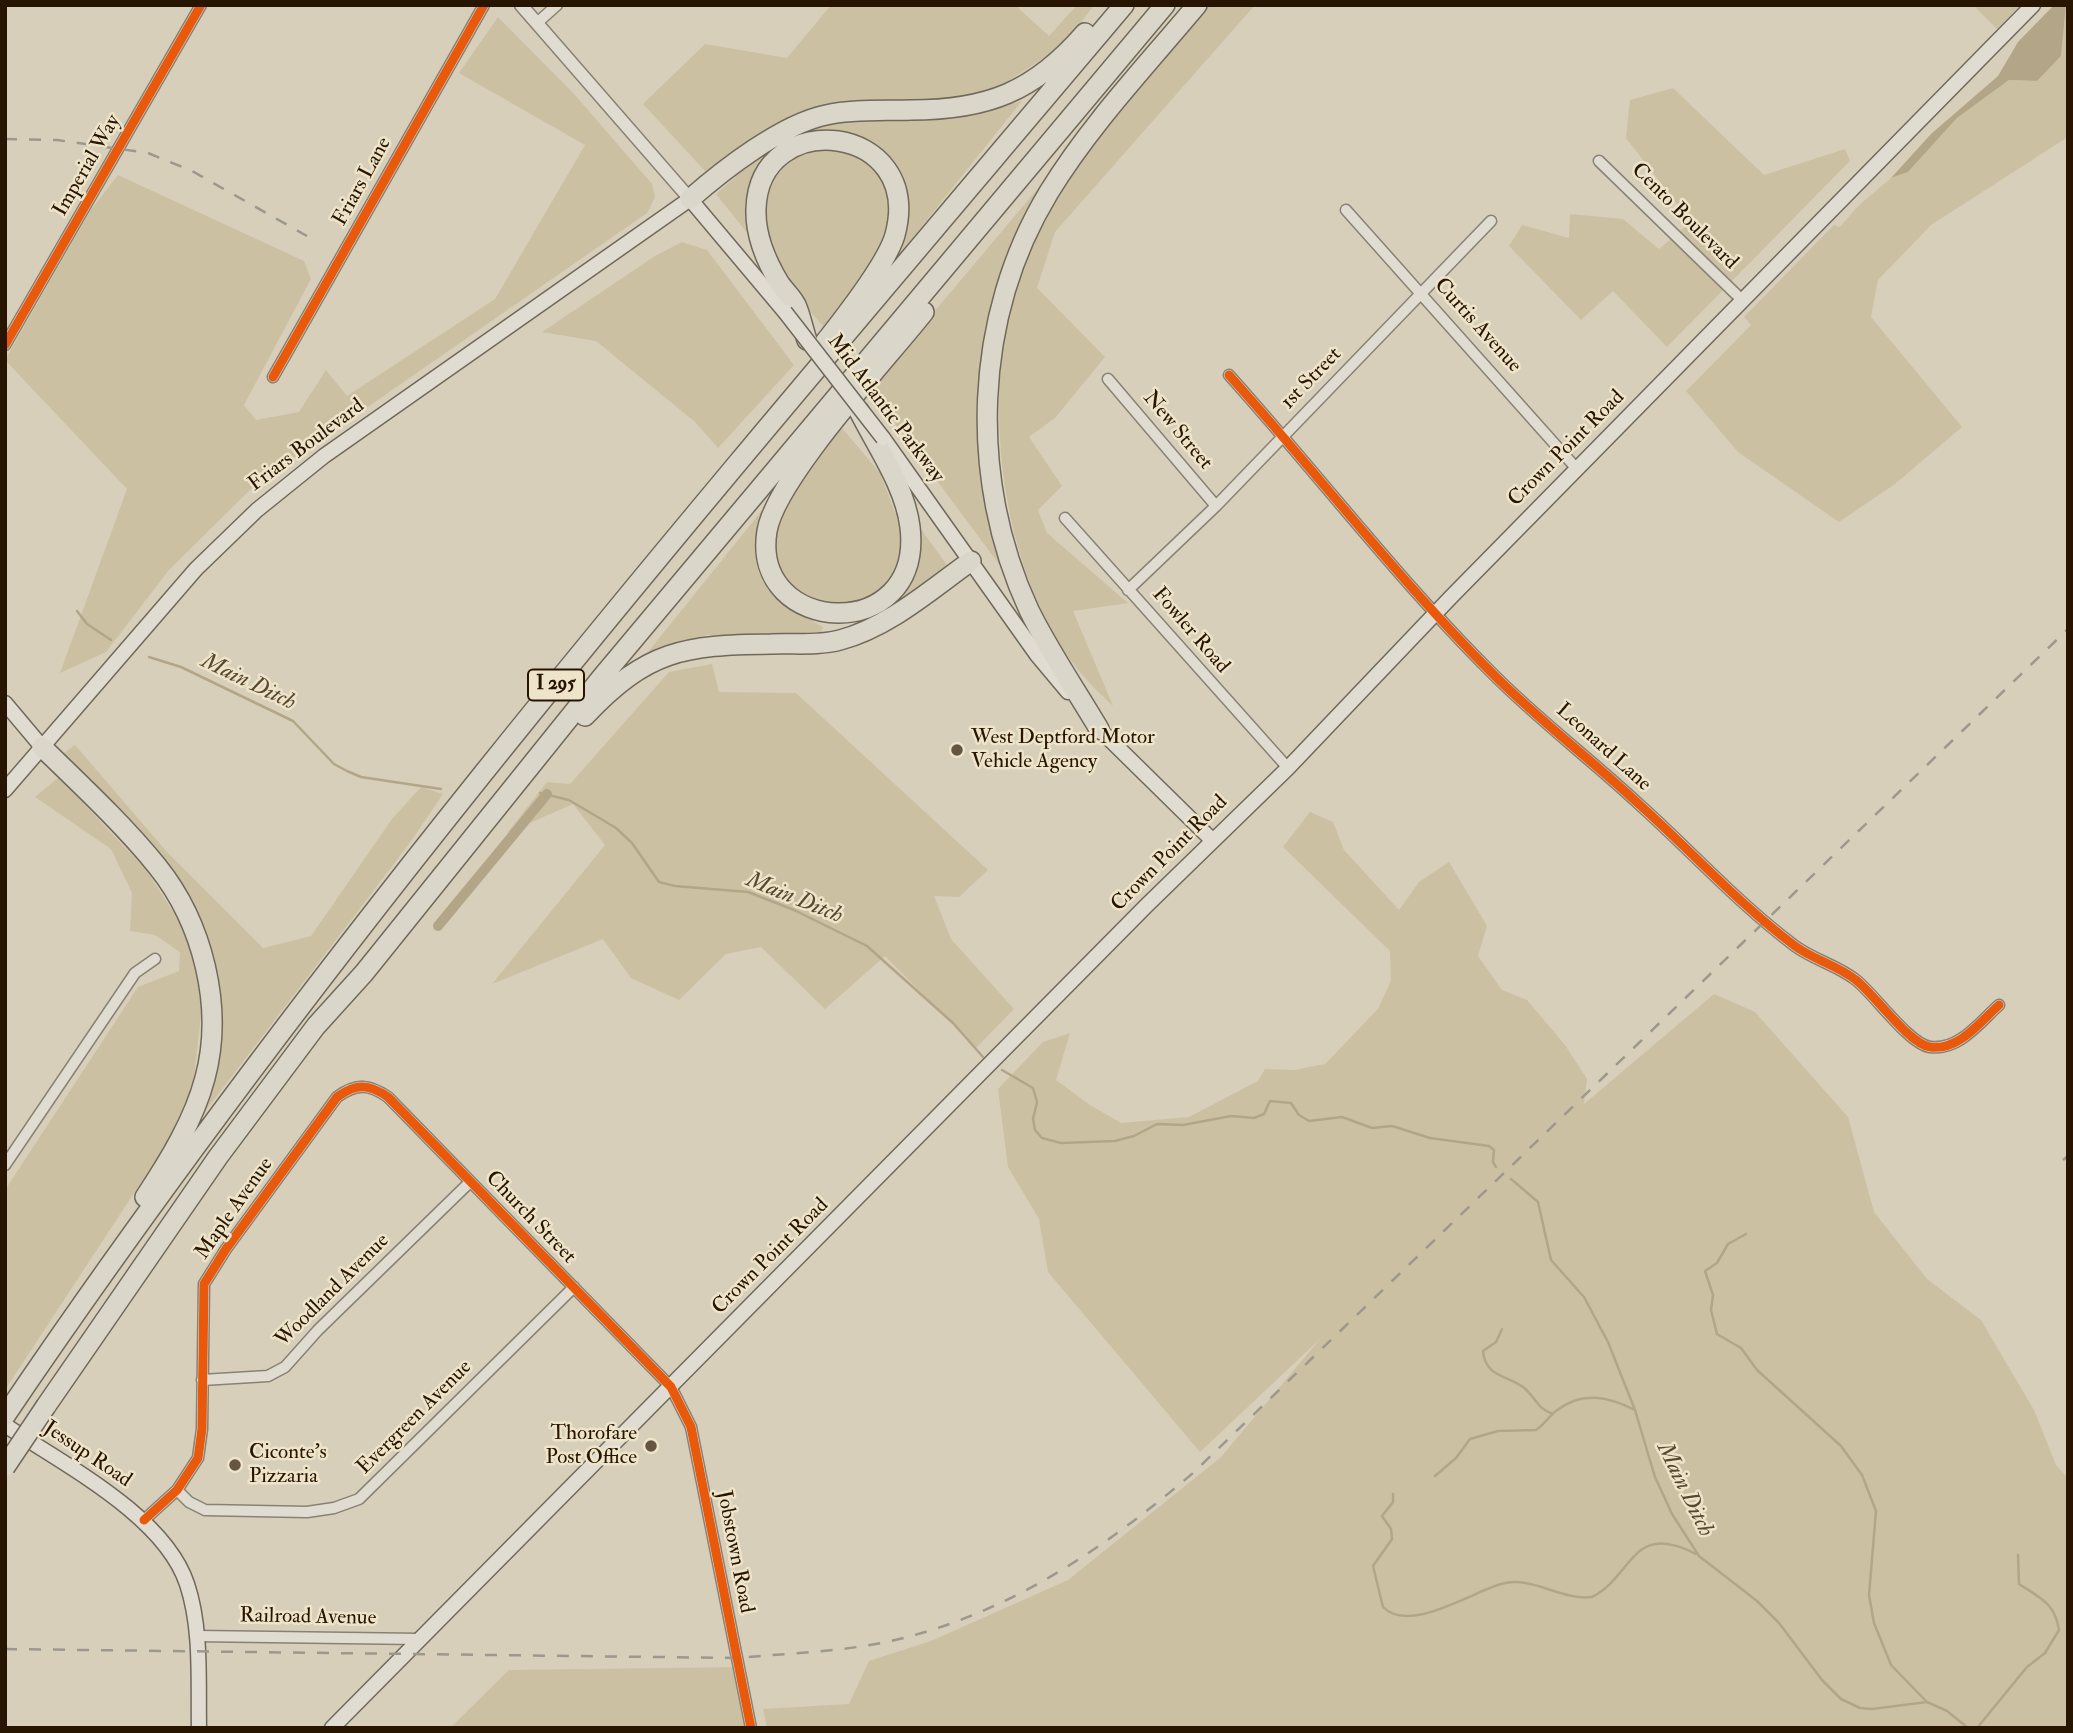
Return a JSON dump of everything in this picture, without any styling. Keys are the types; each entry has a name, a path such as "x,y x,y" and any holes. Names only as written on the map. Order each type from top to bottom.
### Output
{"highway":[{"path":"690,199 783,133 825,115 862,111 966,109 999,99 1038,77 1075,44 1108,5"},
{"name":"I 295","path":"5,1416 79,1307 302,1004 480,776 1124,5"},
{"name":"I 295","path":"5,1467 278,1075 364,973 611,666 1165,5"},
{"path":"856,404 880,441 903,498 910,524 912,550 903,576 886,598 863,612 836,615 814,611 794,599 778,582 769,562 767,531 780,499 834,424 1178,5"},
{"path":"1099,729 1030,611 1003,539 995,507 988,451 990,369 1007,286 1048,193 1087,136 1197,5"},
{"path":"480,776 495,741 833,332 881,263 894,238 899,208 898,194 884,167 872,154 855,143 828,138 800,144 776,160 761,183 756,209 758,239 807,341"},
{"path":"364,973 413,928 572,730 598,702 632,674 664,656 708,645 839,640 877,626 971,562"},
{"path":"42,747 157,866 180,900 198,940 210,989 211,1035 206,1077 195,1106 156,1180 98,1267 79,1307"}],"main road":[{"name":"Crown Point Road","path":"332,1728 1212,840 1288,768 1434,614 2033,5"},
{"path":"690,199 790,308"},
{"name":"Friars Boulevard","path":"5,790 196,569 291,481 690,199"},
{"name":"Mid Atlantic Parkway","path":"807,341 856,404"},
{"name":"Mid Atlantic Parkway","path":"880,441 1037,655 1099,729 1212,840"},
{"path":"5,703 42,747"},
{"name":"Jessup Road","path":"5,1425 144,1520 169,1547 180,1566 191,1600 196,1636 199,1728"}],"street":[{"name":"Imperial Way","path":"5,345 201,5"},
{"name":"Friars Lane","path":"273,377 484,5"},
{"path":"521,5 690,199"},
{"path":"537,23 557,5"},
{"name":"Cento Boulevard","path":"1599,161 1742,300"},
{"name":"Curtis Avenue","path":"1346,210 1423,293 1577,469"},
{"name":"1st Street","path":"1128,590 1216,506 1491,221"},
{"name":"Leonard Lane","path":"1229,375 1434,614 1492,674 1640,805 1765,922 1798,948 1859,982 1906,1032 1926,1047 1944,1048 1956,1043 2000,1005"},
{"name":"New Street","path":"1108,379 1216,506"},
{"name":"Fowler Road","path":"1065,518 1288,768"},
{"path":"5,1165 135,973 155,959"},
{"name":"Church Street","path":"359,1085 374,1088 388,1097 671,1387"},
{"name":"Maple Avenue","path":"144,1520 177,1490 193,1469 201,1447 204,1284 226,1249 337,1097 359,1085"},
{"name":"Woodland Avenue","path":"202,1380 268,1376 285,1367 324,1324 470,1182"},
{"name":"Evergreen Avenue","path":"177,1490 188,1502 205,1510 307,1512 334,1508 359,1499 574,1287"},
{"name":"Jobstown Road","path":"671,1387 691,1427 751,1728"},
{"name":"Railroad Avenue","path":"196,1636 420,1639"}],"shaded area":[{"path":"831,5 1015,5 1049,36 1077,5 1094,5 1065,44 999,87 963,100 806,110 706,172 643,104 705,44 787,58"},
{"path":"1205,5 1255,5 1055,232 1037,288 1105,357 1055,418 1029,437 1062,486 1038,510 1047,533 1128,603 1073,611 1113,706 1080,672 1053,633 1033,590 1017,543 1006,494 1000,443 999,392 1004,341 1013,293 1028,248 1063,184 1108,122"},
{"path":"1973,5 2020,5 1997,29"},
{"path":"2054,5 2066,5 2061,56 2037,81 2009,80 1957,118 1908,172 1891,178 1931,134 1998,76 2018,42"},
{"path":"2066,5 2068,137 1931,225 1878,280 1871,317 1962,427 1895,484 1839,522 1738,452 1686,391 1751,325 1744,317 1834,225 1840,227 1858,206 1891,178 1908,172 1957,118 2009,80 2037,81 2061,56"},
{"path":"498,17 575,95 652,184 655,197 647,213 254,486 169,570 106,652 60,673 127,489 5,360 90,211 118,175 304,261 311,279 244,405 256,420 299,412 326,370 347,396 495,299 585,145 459,73"},
{"path":"1673,88 1764,175 1845,149 1850,161 1667,347 1613,291 1581,320 1509,246 1522,225 1569,238 1570,214 1623,219 1659,249 1691,222 1626,138 1630,100"},
{"path":"1022,101 894,261 905,220 869,144 836,131 804,136 764,158 747,197 752,239 716,194 755,160 798,131 854,118 994,108"},
{"path":"848,146 876,170 893,201 882,246 871,270 824,328 790,285 768,249 762,223 763,209 771,184 778,173 797,155 814,148"},
{"path":"1051,173 986,335 976,406 981,488 1010,579 869,389"},
{"path":"682,242 707,250 794,365 718,448 695,422 596,341 542,332 655,256"},
{"path":"842,428 880,473 901,528 901,566 874,600 821,607 803,601 788,584 776,553 777,533 782,514 802,477"},
{"path":"767,504 762,568 779,602 823,627 820,635 707,635 640,662"},
{"path":"920,528 947,565 886,612 917,574"},
{"path":"712,664 719,692 796,693 988,870 959,897 934,896 951,939 1014,1009 976,1048 885,956 825,1009 761,947 726,954 679,1000 631,978 603,939 492,984 605,845 573,804 507,833 547,782 570,784 669,672"},
{"path":"75,745 167,852 263,948 311,936 392,819 421,787 443,794 409,844 200,1118 218,1059 219,975 174,875 61,755"},
{"path":"59,777 147,871 188,935 202,1005 191,1106 5,1390 5,1190 138,987 179,971 180,952 155,935 130,931 132,893 111,849 35,797"},
{"path":"1310,812 1333,822 1344,850 1399,910 1419,882 1449,862 1487,926 1478,956 1502,990 1527,1000 1565,1045 1587,1079 1584,1104 1714,994 1755,1012 1848,1117 1874,1212 1927,1279 1981,1320 2034,1410 2056,1465 2068,1478 2068,1728 767,1728 763,1709 849,1704 869,1661 931,1641 1068,1580 1221,1457 1320,1339 1200,1452 1048,1272 1039,1219 1008,1167 998,1089 1043,1042 1070,1033 1056,1080 1121,1123 1189,1117 1258,1081 1265,1069 1294,1070 1325,1064 1378,1009 1391,981 1390,951 1283,847"},
{"path":"742,1667 756,1728 450,1728 509,1670"}],"waterway":[{"name":"Main Ditch","path":"77,611 87,624 111,640"},
{"name":"Main Ditch","path":"149,657 181,667 293,721 334,764 347,771 361,777 441,789"},
{"name":"Main Ditch","path":"540,793 569,800 616,828 632,843 659,882 675,886 748,892 794,910 867,946 953,1023 983,1057"},
{"path":"438,926 547,794"},
{"name":"Main Ditch","path":"1002,1070 1033,1088 1037,1102 1033,1119 1035,1130 1042,1138 1061,1143 1115,1141 1134,1136 1157,1124 1183,1125 1231,1116 1254,1118 1264,1114 1270,1101 1291,1103 1299,1115 1309,1121 1342,1117 1372,1128 1392,1126 1430,1138 1489,1146 1494,1150 1493,1162 1496,1167"},
{"name":"Main Ditch","path":"1511,1179 1538,1202 1551,1260 1584,1297 1608,1342 1635,1410 1655,1477 1672,1514 1699,1556 1757,1601 1779,1623 1822,1680 1841,1699 1860,1708 1872,1709 1927,1702 1947,1711 1968,1728"},
{"path":"1746,1234 1728,1244 1717,1263 1705,1271 1713,1295 1711,1310 1717,1334 1741,1348 1757,1370 1841,1446 1862,1475 1876,1511 1869,1595 1874,1623 1891,1665 1927,1702"},
{"path":"1502,1329 1496,1342 1483,1351 1488,1366 1492,1371 1523,1387 1543,1409 1553,1414"},
{"path":"1435,1476 1456,1458 1470,1439 1498,1431 1536,1430 1556,1411 1576,1400 1605,1399 1635,1410"},
{"path":"1393,1494 1393,1502 1382,1516 1391,1529 1392,1539 1373,1566 1383,1607 1394,1614 1424,1614 1489,1588 1513,1582 1569,1595 1592,1597 1606,1588 1645,1547 1658,1544 1675,1545 1696,1554"},
{"path":"1977,1728 2027,1667 2045,1653 2059,1630 2050,1607 2019,1584 2018,1555"}],"railway":[{"path":"5,139 57,140 148,153 192,171 307,236"},
{"path":"5,1649 737,1658 836,1650 895,1640 978,1613 1017,1595 1090,1552 1160,1501 1193,1473 2068,629"},
{"path":"2063,1160 2068,1156"}],"cycle path":[{"path":"5,345 201,5"},
{"path":"273,377 484,5"},
{"path":"1229,375 1422,599 1490,671 1775,930 1802,951 1856,980 1902,1028 1930,1047 1950,1045 1960,1040 1999,1005"},
{"path":"144,1520 177,1490 198,1458 202,1429 204,1284 226,1249 337,1097 357,1087 375,1090 388,1097 671,1387 691,1427 751,1728"}],"place":[{"name":"West Deptford Motor Vehicle Agency","path":"957,750"},
{"name":"Thorofare Post Office","path":"651,1446"},
{"name":"Ciconte's Pizzaria","path":"235,1465"}]}
